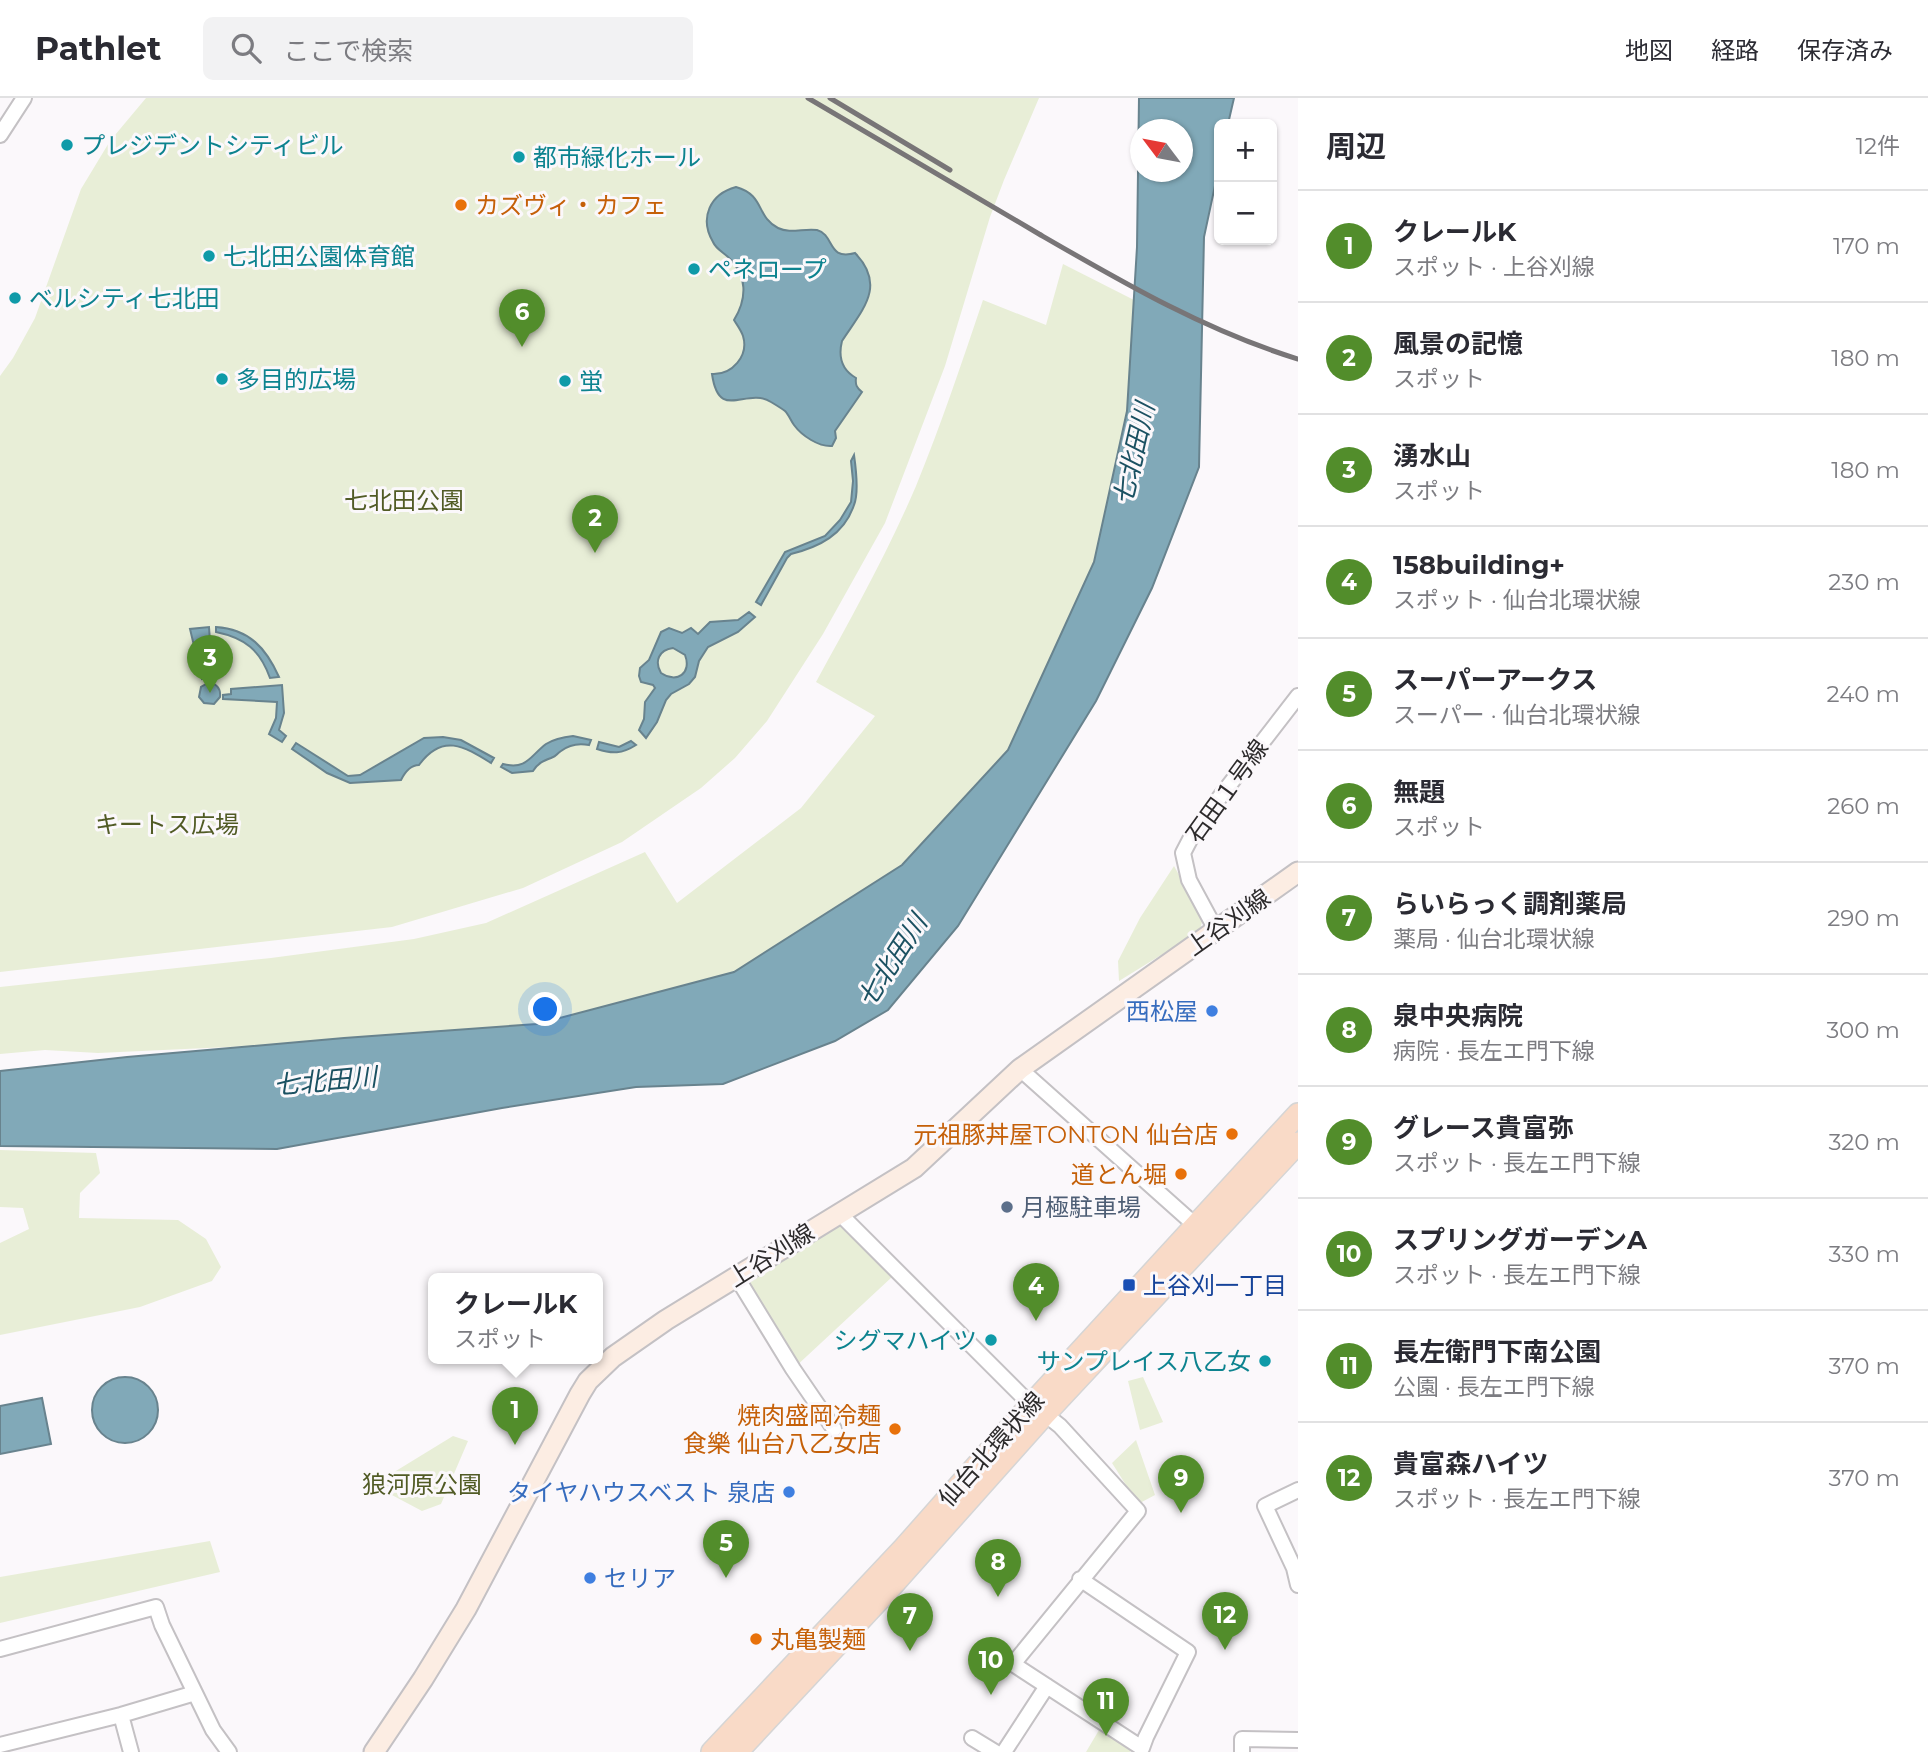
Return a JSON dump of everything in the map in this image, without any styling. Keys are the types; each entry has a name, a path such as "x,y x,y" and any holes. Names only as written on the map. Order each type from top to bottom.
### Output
{"main road":[{"name":"仙台北環状線","path":"737,1752 889,1589 1195,1225 1298,1114"},
{"name":"仙台北環状線","path":"712,1752 904,1548 1298,1143"}],"street":[{"path":"0,135 23,98"},
{"name":"石田１号線","path":"1216,930 1189,880 1184,853 1196,828 1298,696"},
{"name":"上谷刈線","path":"374,1752 454,1629 552,1444 588,1381 600,1368 631,1343 736,1276 914,1168 1020,1069 1298,872"},
{"path":"1020,1069 1195,1225"},
{"path":"839,1213 1021,1395 1060,1426 1138,1511 1080,1579 1013,1664 1141,1750 1188,1653 1080,1579"},
{"path":"736,1276 793,1369 834,1429"},
{"path":"1298,1490 1265,1506 1294,1568 1298,1585"},
{"path":"0,1649 156,1607 162,1625 213,1730 229,1752"},
{"path":"1004,1752 1047,1686"},
{"path":"0,1745 121,1715 195,1693"},
{"path":"121,1715 131,1752"},
{"path":"972,1738 995,1752"},
{"path":"1242,1752 1242,1739 1298,1740"}],"green space":[{"name":"七北田公園","path":"146,98 1039,98 990,217 945,366 885,523 823,634 767,721 735,758 701,788 622,842 523,888 392,927 0,972 0,376 35,318 81,189 110,141"},
{"path":"1063,264 1134,300 1127,411 1094,562 1008,750 902,865 734,972 537,1024 270,1045 98,1053 45,1050 0,1054 0,987 271,958 414,939 486,923 645,852 677,903 801,808 875,716 816,682 881,561 916,486 983,300 1046,325"},
{"path":"1174,866 1203,917 1200,931 1119,981 1118,961 1140,918"},
{"path":"0,1150 96,1153 100,1173 80,1193 79,1218 178,1220 206,1239 221,1267 212,1281 140,1307 0,1335 0,1243 29,1229 23,1208 0,1207"},
{"path":"839,1213 892,1277 793,1369 742,1280"},
{"path":"1143,1377 1163,1422 1140,1430 1128,1381"},
{"name":"狼河原公園","path":"453,1436 468,1441 441,1504 422,1511 373,1485"},
{"path":"1136,1440 1155,1495 1138,1504 1112,1463"},
{"path":"210,1541 220,1572 0,1623 0,1577"},
{"path":"1102,1725 1134,1747 1130,1752 1086,1752"}],"water":[{"name":"七北田川","path":"1139,98 1234,98 1229,119 1214,119 1214,190 1204,237 1199,467 1152,588 1096,701 958,926 888,1010 835,1041 723,1084 636,1087 502,1108 277,1149 0,1146 0,1071 344,1038 537,1024 734,972 902,865 1008,750 1094,562 1127,411 1137,247 1138,182 1193,182 1193,119 1139,119"},
{"path":"736,187 752,195 766,218 778,228 787,231 817,230 827,237 835,251 846,255 855,253 869,276 868,298 841,347 842,362 847,371 856,378 857,386 862,392 835,431 836,438 832,446 816,443 806,437 785,411 771,402 762,398 727,400 721,397 716,389 712,374 732,368 744,351 743,336 734,320 741,304 743,287 735,264 713,242 707,216 719,195"},
{"path":"854,455 856,494 850,515 844,524 821,543 791,554 761,605 756,602 785,552 825,536 840,520 851,502 851,461"},
{"path":"749,612 755,617 738,632 708,647 699,661 695,677 666,700 657,722 646,738 639,730 644,719 645,702 655,688 641,682 640,668 649,660 661,632 669,628 682,633 691,628 698,634 710,622 738,620","holes":["673,648 685,655 687,661 682,675 672,677 661,673 658,660 664,651"]},
{"path":"209,627 212,671 205,672 206,678 202,679 190,629"},
{"path":"216,627 238,632 255,642 268,657 279,677 270,678 261,660 250,647 235,638 216,632"},
{"path":"208,683 216,685 220,691 220,697 214,704 204,703 199,697 201,687"},
{"path":"282,685 284,713 279,730 286,736 282,742 269,734 276,718 277,702 223,699 223,695 231,694 231,689"},
{"path":"573,736 591,740 589,745 568,747 533,771 512,773 501,767 503,764 518,765 528,761 549,742"},
{"path":"424,738 461,740 494,758 491,763 462,748 445,746 436,749 419,765 410,768 401,780 350,783 327,773 292,749 296,743 348,776 360,775"},
{"path":"631,741 636,745 621,752 597,749 599,742 619,747"},
{"path":"125,1377 138,1380 148,1387 155,1397 158,1410 155,1423 148,1433 138,1440 125,1443 112,1440 102,1433 95,1423 92,1410 95,1397 102,1387 112,1380"},
{"path":"42,1398 51,1444 0,1454 0,1406"}],"railway":[{"path":"808,98 1133,287 1230,334 1298,359"},
{"path":"830,98 950,170"}],"place":[{"name":"プレジデントシティビル","path":"67,145"},
{"name":"都市緑化ホール","path":"519,157"},
{"name":"カズヴィ・カフェ","path":"461,205"},
{"name":"七北田公園体育館","path":"209,256"},
{"name":"ペネロープ","path":"694,269"},
{"name":"ベルシティ七北田","path":"15,298"},
{"name":"無題","path":"522,347"},
{"name":"多目的広場","path":"222,379"},
{"name":"蛍","path":"565,381"},
{"name":"風景の記憶","path":"595,553"},
{"name":"湧水山","path":"210,693"},
{"name":"西松屋","path":"1212,1011"},
{"name":"元祖豚丼屋TONTON 仙台店","path":"1232,1134"},
{"name":"道とん堀","path":"1181,1174"},
{"name":"月極駐車場","path":"1007,1207"},
{"name":"上谷刈一丁目","path":"1129,1285"},
{"name":"158building+","path":"1036,1321"},
{"name":"シグマハイツ","path":"991,1340"},
{"name":"サンプレイス八乙女","path":"1265,1361"},
{"name":"焼肉盛岡冷麺 食樂 仙台八乙女店","path":"895,1429"},
{"name":"クレールK","path":"515,1445"},
{"name":"タイヤハウスベスト 泉店","path":"789,1492"},
{"name":"グレース貴富弥","path":"1181,1513"},
{"name":"セリア","path":"590,1578"},
{"name":"スーパーアークス","path":"726,1578"},
{"name":"泉中央病院","path":"998,1597"},
{"name":"丸亀製麺","path":"756,1639"},
{"name":"貴富森ハイツ","path":"1225,1650"},
{"name":"らいらっく調剤薬局","path":"910,1651"},
{"name":"スプリングガーデンA","path":"991,1695"},
{"name":"長左衛門下南公園","path":"1106,1736"}],"park label":[{"name":"キートス広場","path":"167,824"}]}
